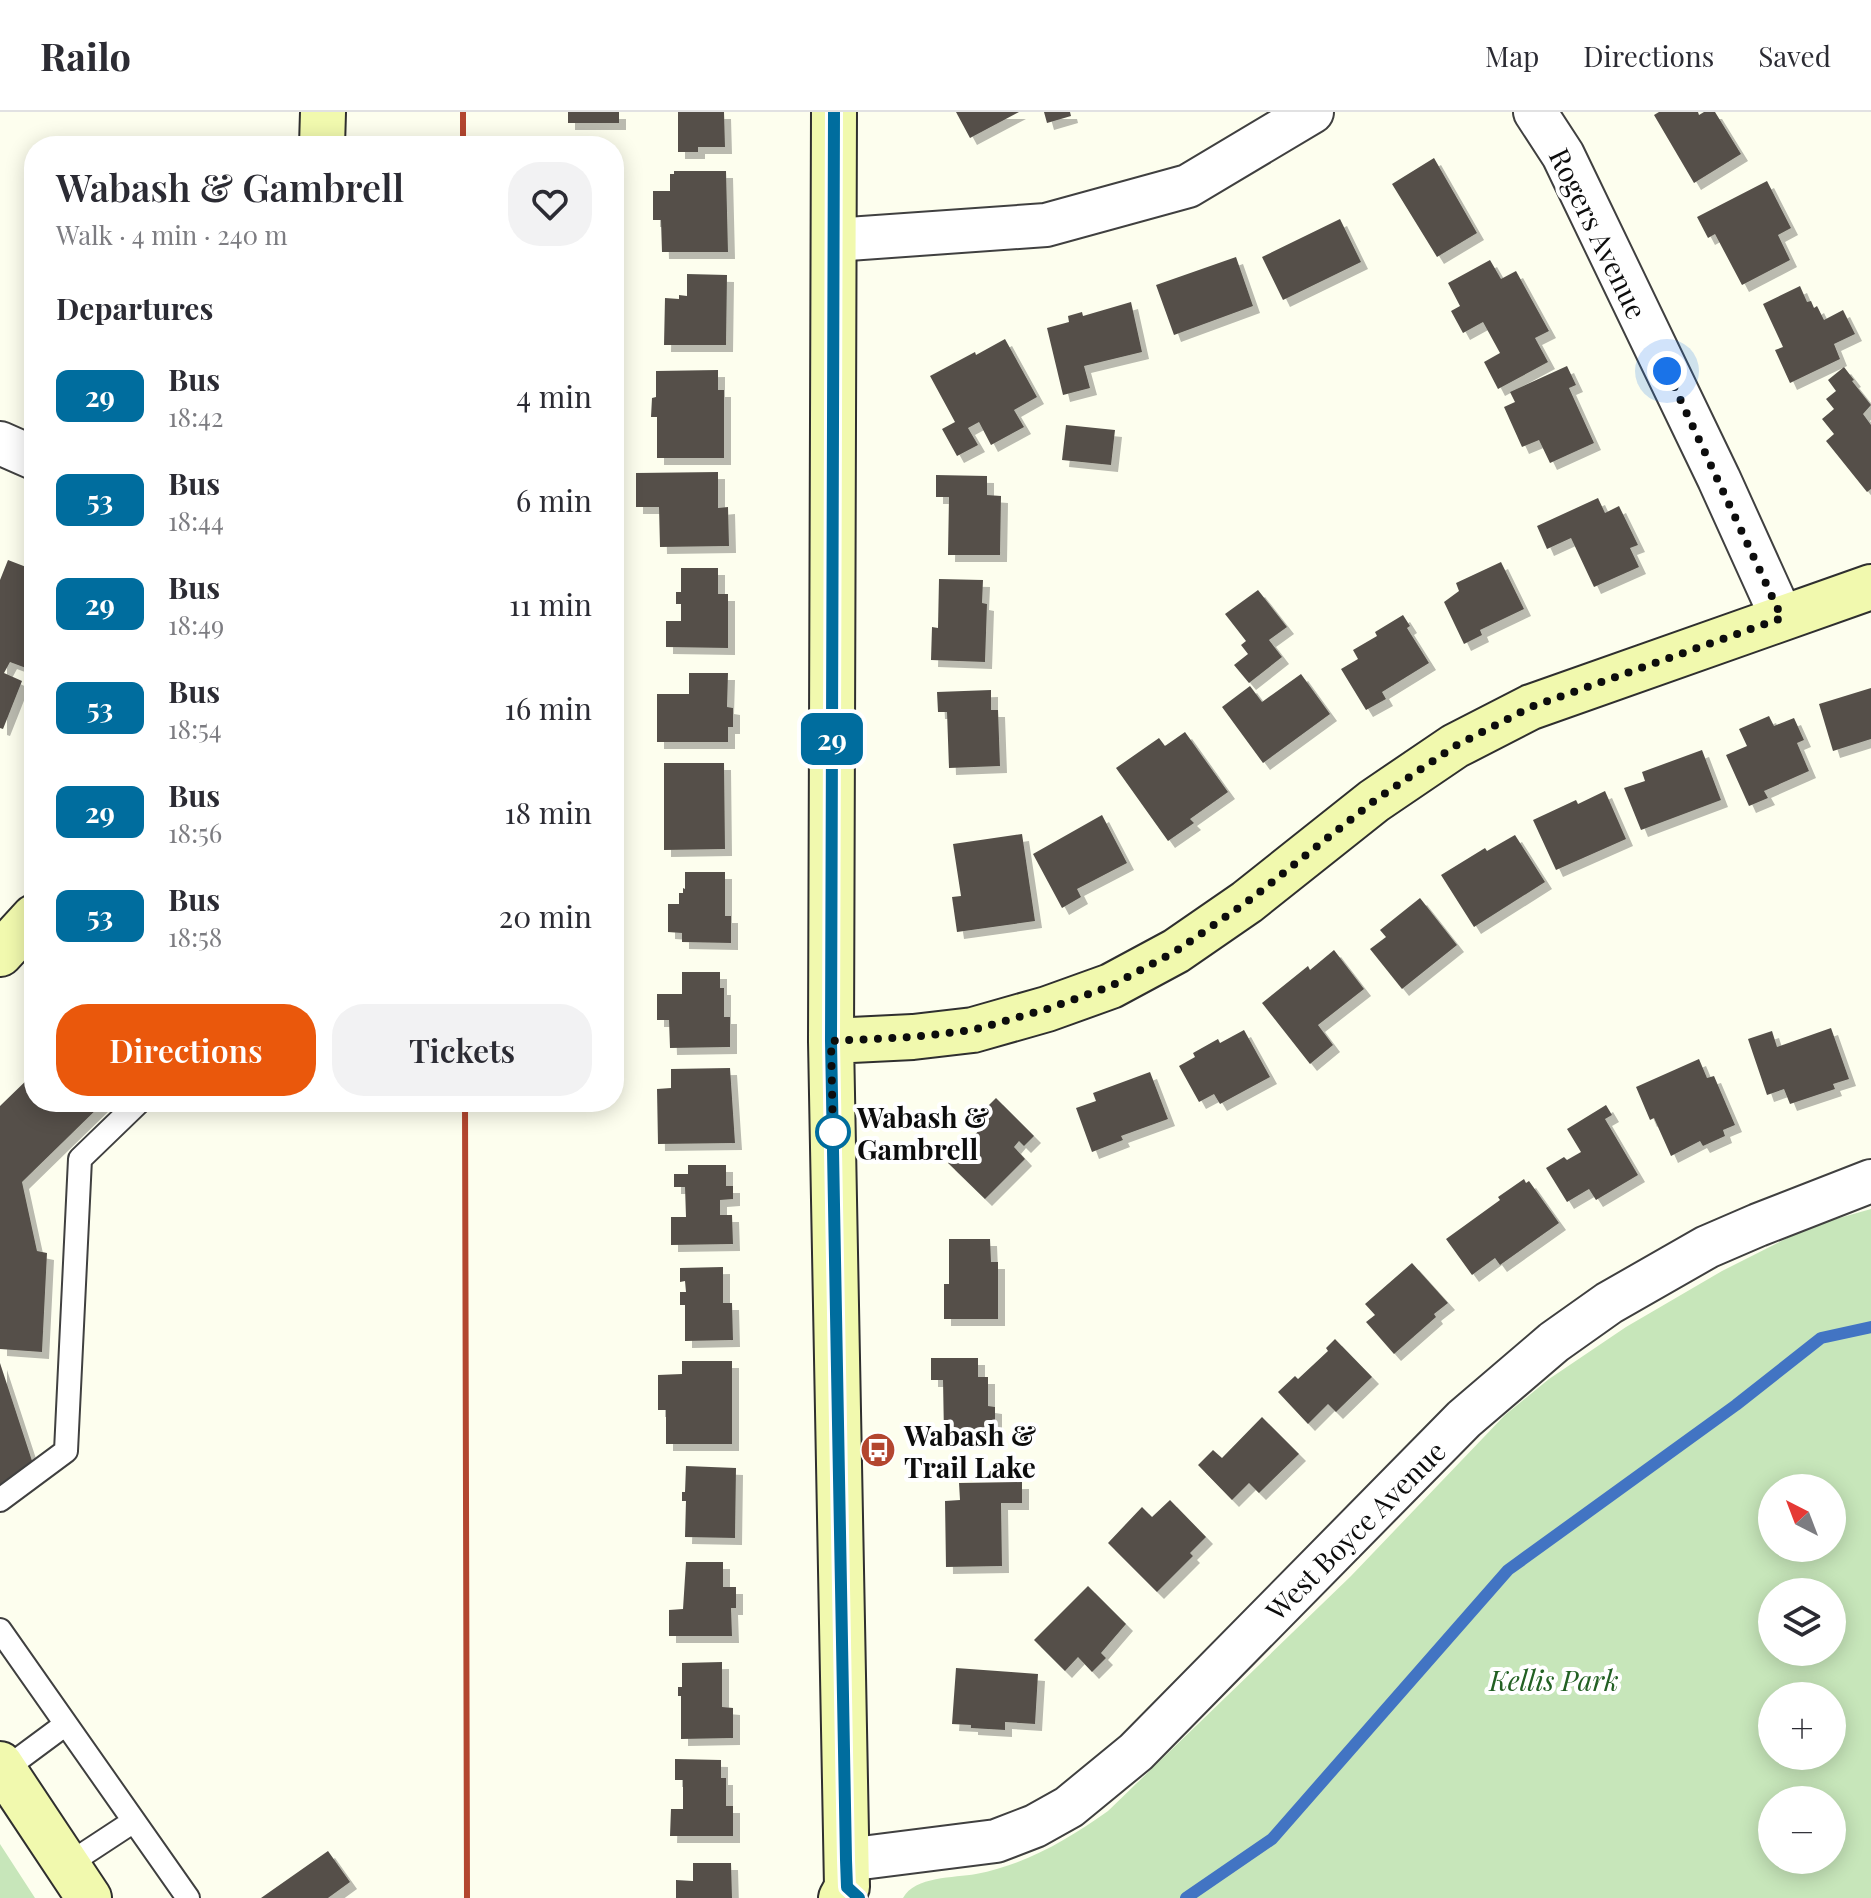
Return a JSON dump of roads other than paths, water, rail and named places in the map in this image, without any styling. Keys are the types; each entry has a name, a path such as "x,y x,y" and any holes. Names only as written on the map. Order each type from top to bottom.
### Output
{"main road":[{"path":"322,136 323,112"},
{"path":"834,112 831,1041 848,1886"},
{"path":"831,1041 973,1030 1047,1009 1111,986 1176,951 1247,902 1374,801 1455,746 1531,707 1871,587"},
{"path":"0,954 24,928"},
{"path":"2,1767 78,1881"}],"street":[{"path":"834,240 1046,225 1188,186 1312,112"},
{"name":"Rogers Avenue","path":"1535,112 1563,155 1719,479 1782,618"},
{"path":"0,443 24,454"},
{"name":"West Boyce Avenue","path":"848,1886 996,1841 1035,1826 1069,1807 1136,1752 1464,1419 1554,1342 1609,1303 1707,1247 1871,1181"}],"lane":[{"path":"0,1500 66,1451 80,1159 129,1112"},
{"path":"0,1630 188,1898"},
{"path":"2,1767 66,1724"},
{"path":"78,1881 134,1821"}],"waterway":[{"path":"1186,1898 1272,1839 1508,1570 1736,1405 1821,1338 1871,1327"}],"railway":[{"path":"463,112 463,136"},
{"path":"465,1112 467,1898"}],"place":[{"name":"Wabash & Gambrell","path":"833,1132"},
{"name":"Wabash & Trail Lake","path":"878,1450"}],"park label":[{"name":"Kellis Park","path":"1554,1679"}]}
